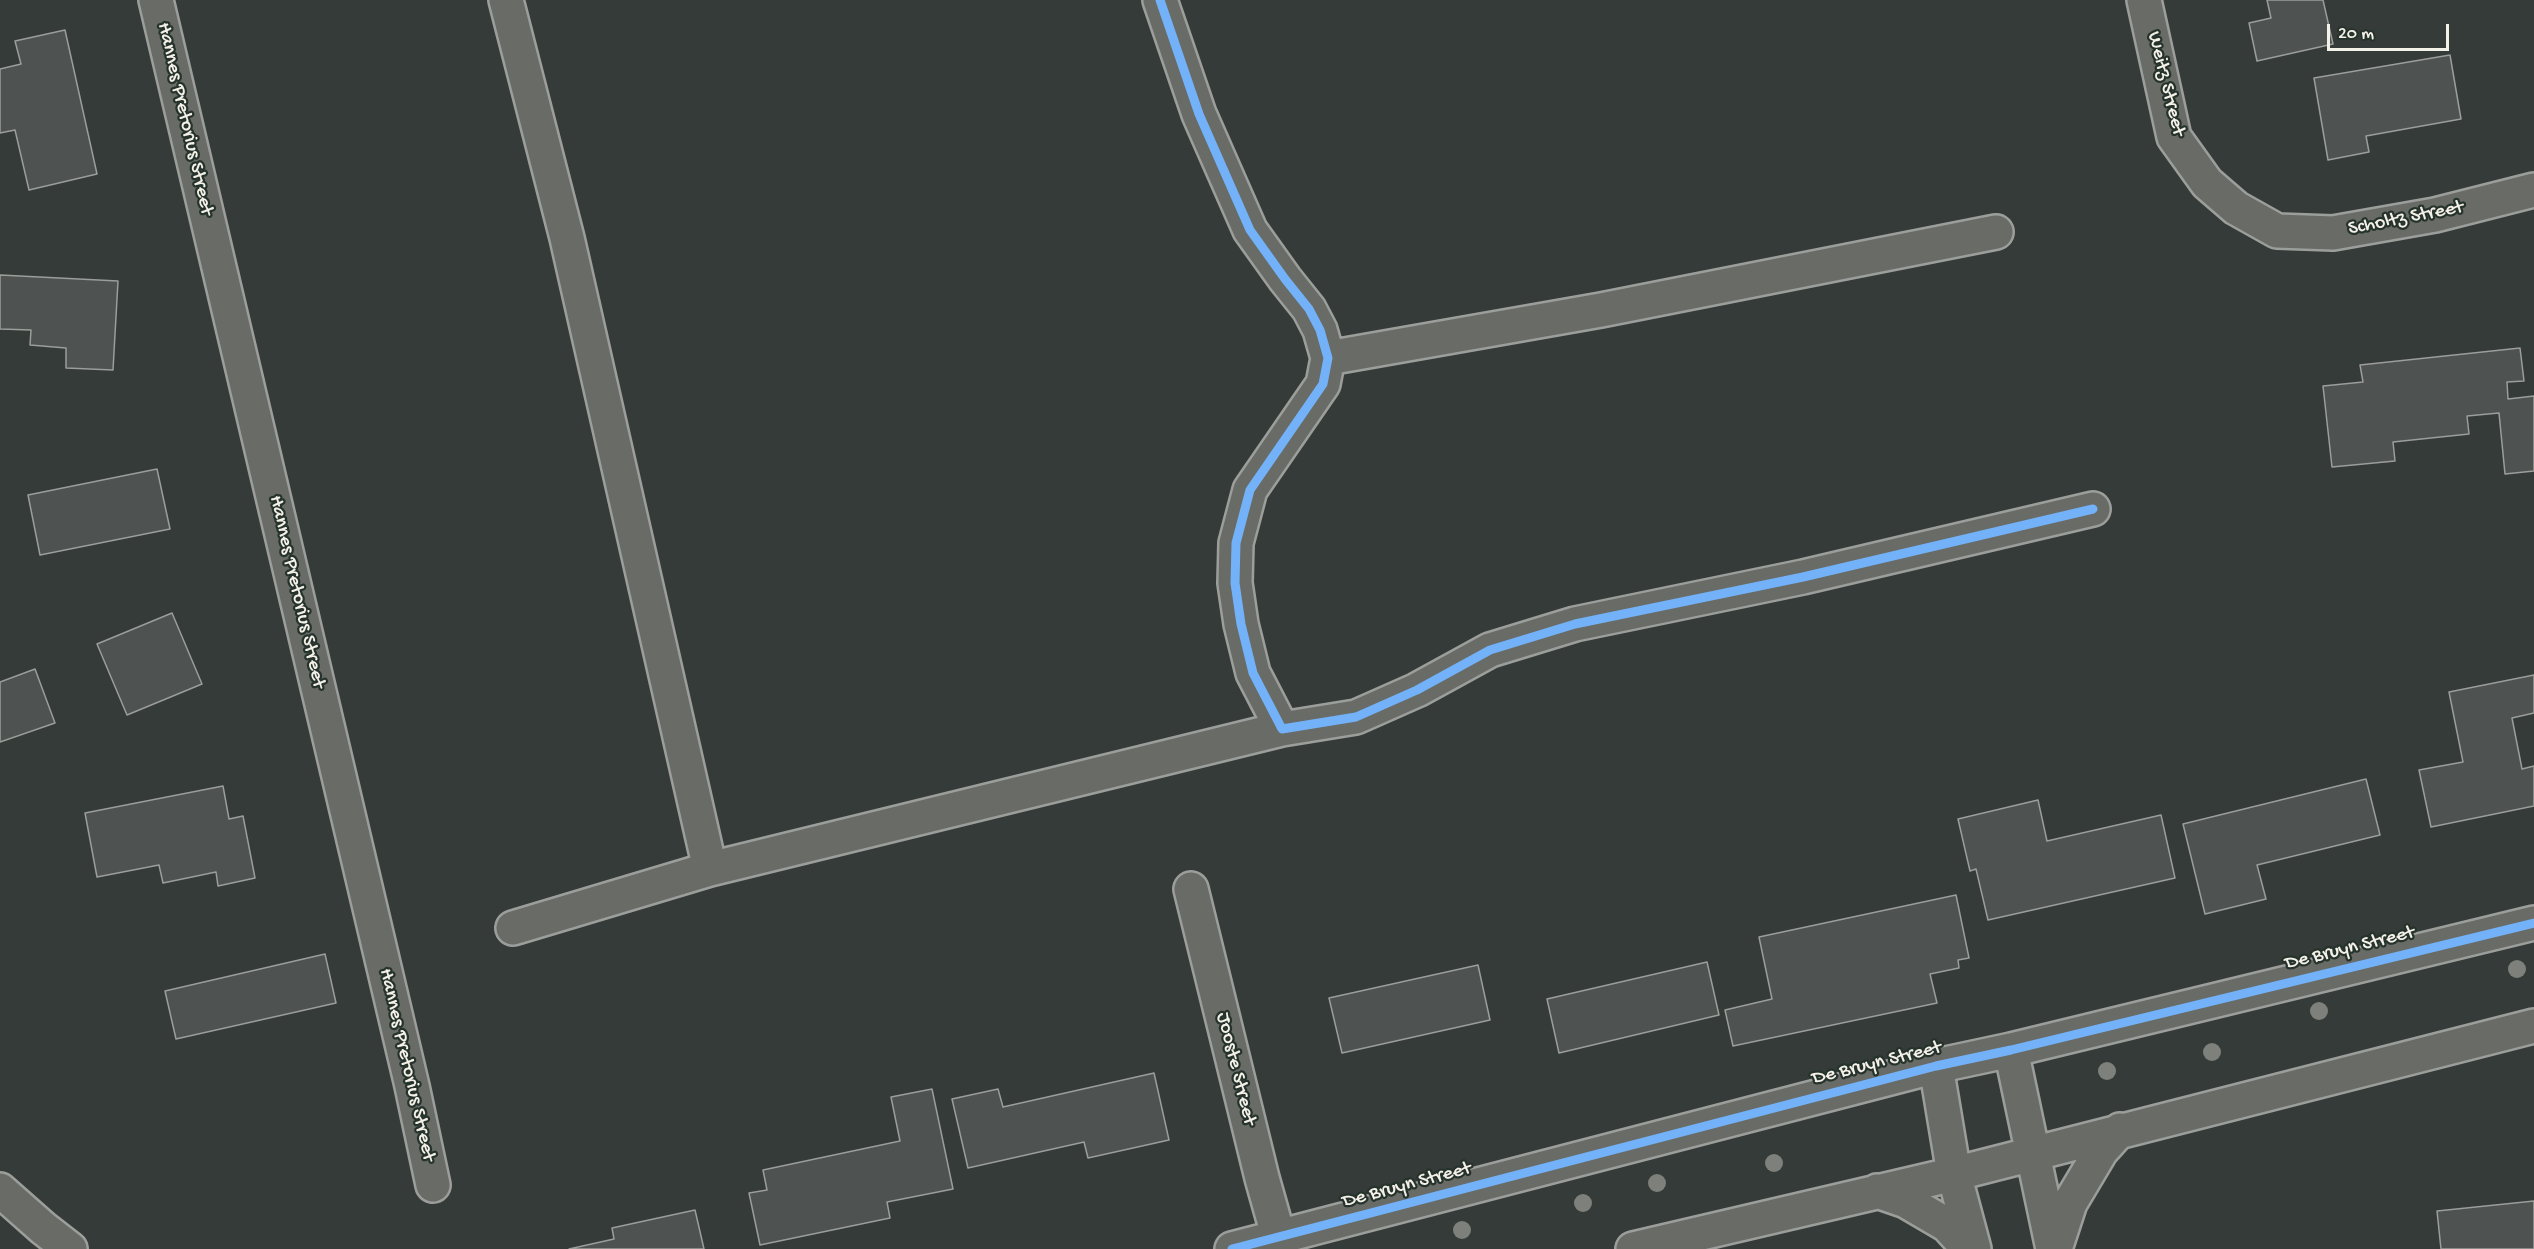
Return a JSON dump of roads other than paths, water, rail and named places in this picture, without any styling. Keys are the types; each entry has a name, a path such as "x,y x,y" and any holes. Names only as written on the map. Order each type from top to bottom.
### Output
{"street":[{"name":"Hannes Pretorius Street","path":"156,0 412,1086 433,1185"},
{"path":"506,0 567,238 710,869"},
{"path":"1160,0 1199,114 1250,230 1309,309 1320,330 1328,358 1323,384 1250,490 1236,543 1235,583 1240,624 1253,673 1282,729"},
{"name":"Weitz Street","path":"2144,0 2174,137 2207,183 2236,208 2277,231"},
{"name":"Scholtz Street","path":"2277,231 2333,233 2435,215 2534,190"},
{"path":"1328,358 1601,310 1996,232"},
{"path":"513,928 710,869 1282,729 1356,717 1417,690 1490,650 1575,624 1803,577 2092,509"},
{"name":"Jooste Street","path":"1191,889 1262,1178 1281,1244"},
{"name":"De Bruyn Street","path":"1232,1249 1281,1244 1936,1066 2011,1050 2534,923"},
{"path":"1633,1249 2032,1154 2534,1026"},
{"path":"2011,1050 2054,1249"},
{"path":"1936,1066 1954,1173 1974,1249"},
{"path":"2054,1249 2070,1203 2101,1151 2120,1130"},
{"path":"0,1190 35,1238 70,1249"},
{"path":"1877,1191 1906,1201 1947,1225 1969,1249"}]}
